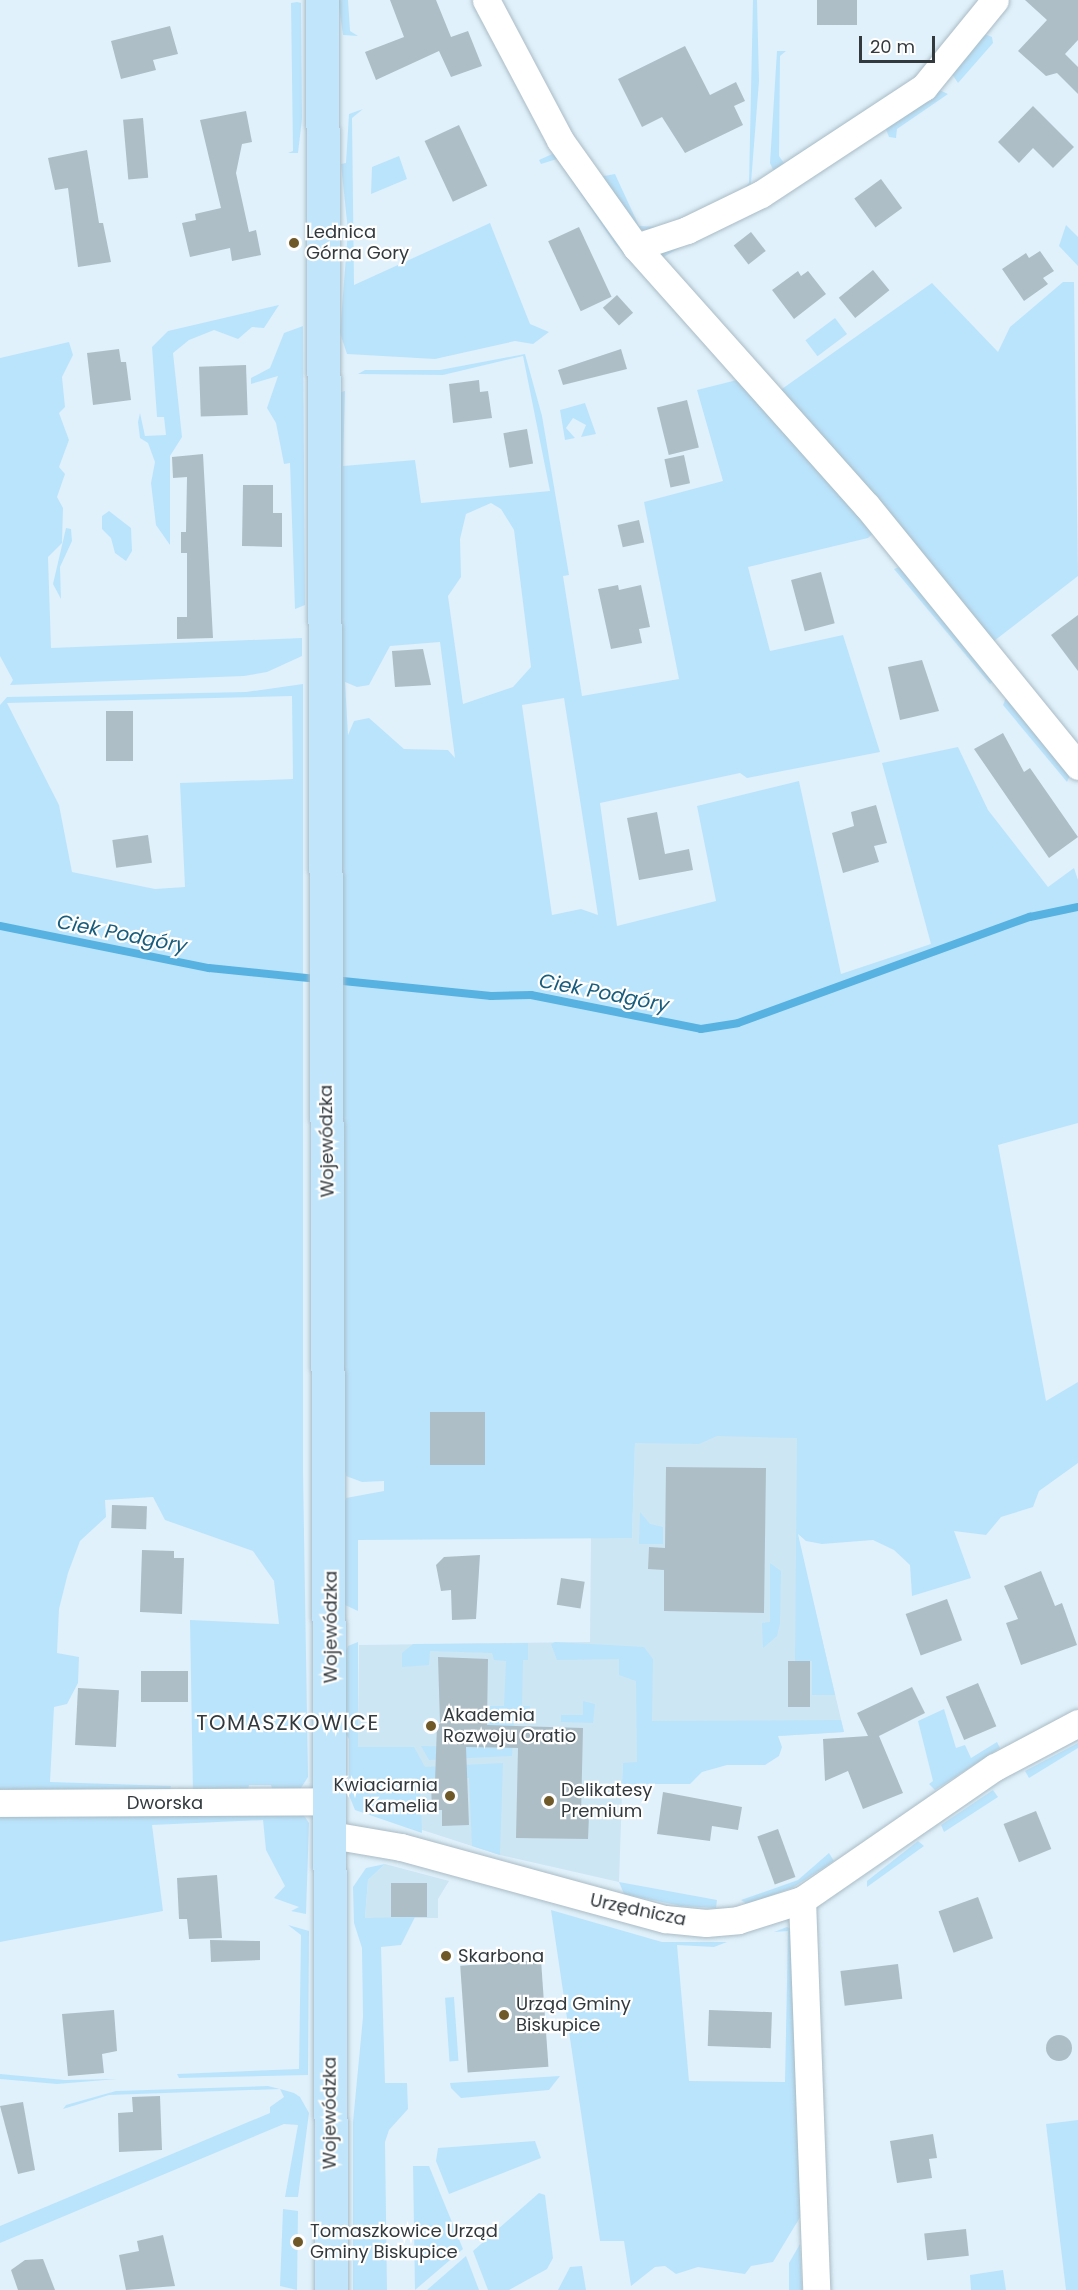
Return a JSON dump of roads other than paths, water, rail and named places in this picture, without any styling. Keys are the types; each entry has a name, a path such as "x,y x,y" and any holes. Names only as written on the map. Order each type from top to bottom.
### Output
{"main road":[{"name":"Wojewódzka","path":"322,0 332,2290"}],"street":[{"path":"486,0 560,140 636,247 867,506 1078,766"},
{"path":"636,247 687,230 761,194 915,93 995,0"},
{"name":"Urzędnicza","path":"331,1835 401,1847 665,1919 706,1923 738,1920 802,1900 995,1767 1078,1723"},
{"name":"Dworska","path":"0,1803 331,1801"},
{"path":"802,1900 816,2290"}],"waterway":[{"name":"Ciek Podgóry","path":"333,980 491,996 531,995 701,1029 738,1023 1030,917 1078,907"},
{"name":"Ciek Podgóry","path":"0,926 209,968 318,979"}],"place":[{"name":"Lednica Górna Gory","path":"294,243"},
{"name":"Akademia Rozwoju Oratio","path":"431,1726"},
{"name":"Kwiaciarnia Kamelia","path":"450,1796"},
{"name":"Delikatesy Premium","path":"549,1801"},
{"name":"Skarbona","path":"446,1956"},
{"name":"Urząd Gminy Biskupice","path":"504,2015"},
{"name":"Tomaszkowice Urząd Gminy Biskupice","path":"298,2242"}],"district":[{"name":"TOMASZKOWICE","path":"288,1723"}]}
